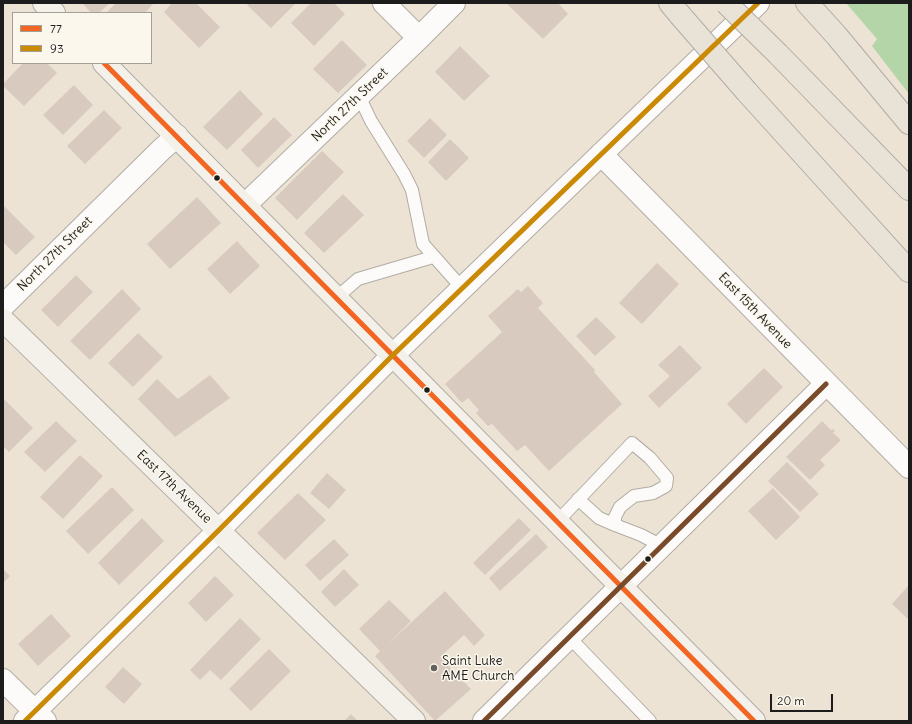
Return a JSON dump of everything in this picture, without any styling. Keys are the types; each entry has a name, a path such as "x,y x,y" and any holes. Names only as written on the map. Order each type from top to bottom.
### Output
{"highway":[{"path":"726,3 778,54 909,189"},
{"path":"807,3 836,35 909,123"},
{"path":"675,9 747,92 909,271"}],"main road":[{"path":"44,3 53,12"},
{"path":"105,64 754,721"},
{"name":"East 17th Avenue","path":"3,320 414,721"}],"street":[{"path":"384,3 420,38"},
{"name":"North 27th Street","path":"245,205 420,38 454,3"},
{"path":"3,680 35,718 392,356 758,3"},
{"name":"North 27th Street","path":"3,306 177,136"},
{"name":"East 15th Avenue","path":"602,154 909,467"},
{"path":"484,721 826,384"}],"lane":[{"path":"359,96 371,121 404,174 412,190 423,244 462,288"},
{"path":"336,298 358,279 434,257"},
{"path":"557,522 632,443 650,458 668,478 666,486 653,493 634,496 620,507 615,517 615,525"},
{"path":"578,499 598,518 641,535 662,546"},
{"path":"569,638 650,721"}],"green space":[{"path":"846,3 909,3 909,94 872,46 877,39"}],"building":[{"path":"82,3 110,3 100,12 90,12"},
{"path":"116,3 154,3 146,12 107,12"},
{"path":"172,3 196,3 220,27 199,48 164,12"},
{"path":"249,3 296,3 271,28 247,5"},
{"path":"311,3 334,3 345,14 314,46 291,23"},
{"path":"506,3 558,3 568,14 543,39"},
{"path":"342,40 367,65 338,93 313,69"},
{"path":"460,46 490,76 464,101 435,72"},
{"path":"22,64 48,64 57,73 24,106 3,86 3,84"},
{"path":"74,85 93,105 63,135 43,115"},
{"path":"240,90 263,114 227,150 203,127"},
{"path":"104,110 122,128 85,164 67,146"},
{"path":"274,117 292,135 258,168 241,150"},
{"path":"430,118 447,135 424,158 407,141"},
{"path":"450,139 469,158 446,181 428,162"},
{"path":"322,151 344,172 297,220 275,198"},
{"path":"343,194 364,215 324,253 304,233"},
{"path":"197,197 221,223 170,269 147,244"},
{"path":"3,205 35,237 16,255 3,242"},
{"path":"237,241 260,266 230,294 207,269"},
{"path":"657,263 679,284 642,324 619,303"},
{"path":"76,275 93,292 58,327 41,310"},
{"path":"528,286 543,303 538,308 595,370 594,372 622,404 549,471 525,445 517,451 492,424 488,426 476,413 479,410 468,398 462,403 445,384 502,332 488,316 518,289 521,292"},
{"path":"122,289 141,309 90,360 70,341"},
{"path":"596,317 616,337 595,356 576,336"},
{"path":"138,333 163,357 133,387 108,363"},
{"path":"680,345 702,368 659,408 648,396 670,376 658,365"},
{"path":"764,368 783,387 746,424 727,404"},
{"path":"210,375 230,398 175,437 138,399 157,379 178,399"},
{"path":"3,398 33,428 9,452 3,446"},
{"path":"56,421 77,441 45,472 24,452"},
{"path":"822,421 831,430 833,429 835,431 833,433 841,440 820,460 825,465 810,480 786,457"},
{"path":"80,455 103,476 63,519 40,497"},
{"path":"787,462 819,494 800,512 768,481"},
{"path":"327,473 346,490 329,509 310,493"},
{"path":"112,487 134,510 88,554 66,531"},
{"path":"773,488 800,517 776,540 748,511"},
{"path":"298,493 326,520 285,560 257,533"},
{"path":"142,518 164,541 119,585 98,563"},
{"path":"519,518 531,530 485,575 473,563"},
{"path":"536,534 548,547 500,591 489,578"},
{"path":"334,539 349,555 320,581 305,565"},
{"path":"3,569 10,576 3,583"},
{"path":"344,569 359,585 335,607 321,592"},
{"path":"215,576 234,595 206,622 188,603"},
{"path":"909,585 909,620 892,604"},
{"path":"445,591 485,635 474,646 464,635 440,657 471,689 435,721 375,656 380,651 359,629 389,600 411,621 387,645"},
{"path":"51,614 71,636 38,666 18,644"},
{"path":"240,618 261,639 221,680 210,670 200,680 190,670"},
{"path":"269,649 291,671 251,711 229,689"},
{"path":"123,667 142,684 124,704 105,687"},
{"path":"351,714 358,721 344,721"}],"transit line":[{"name":"93","path":"25,721 219,530 392,356 758,3"},
{"name":"77","path":"105,64 754,721"},
{"path":"484,721 826,384"}],"place":[{"name":"Saint Luke AME Church","path":"434,668"}]}
